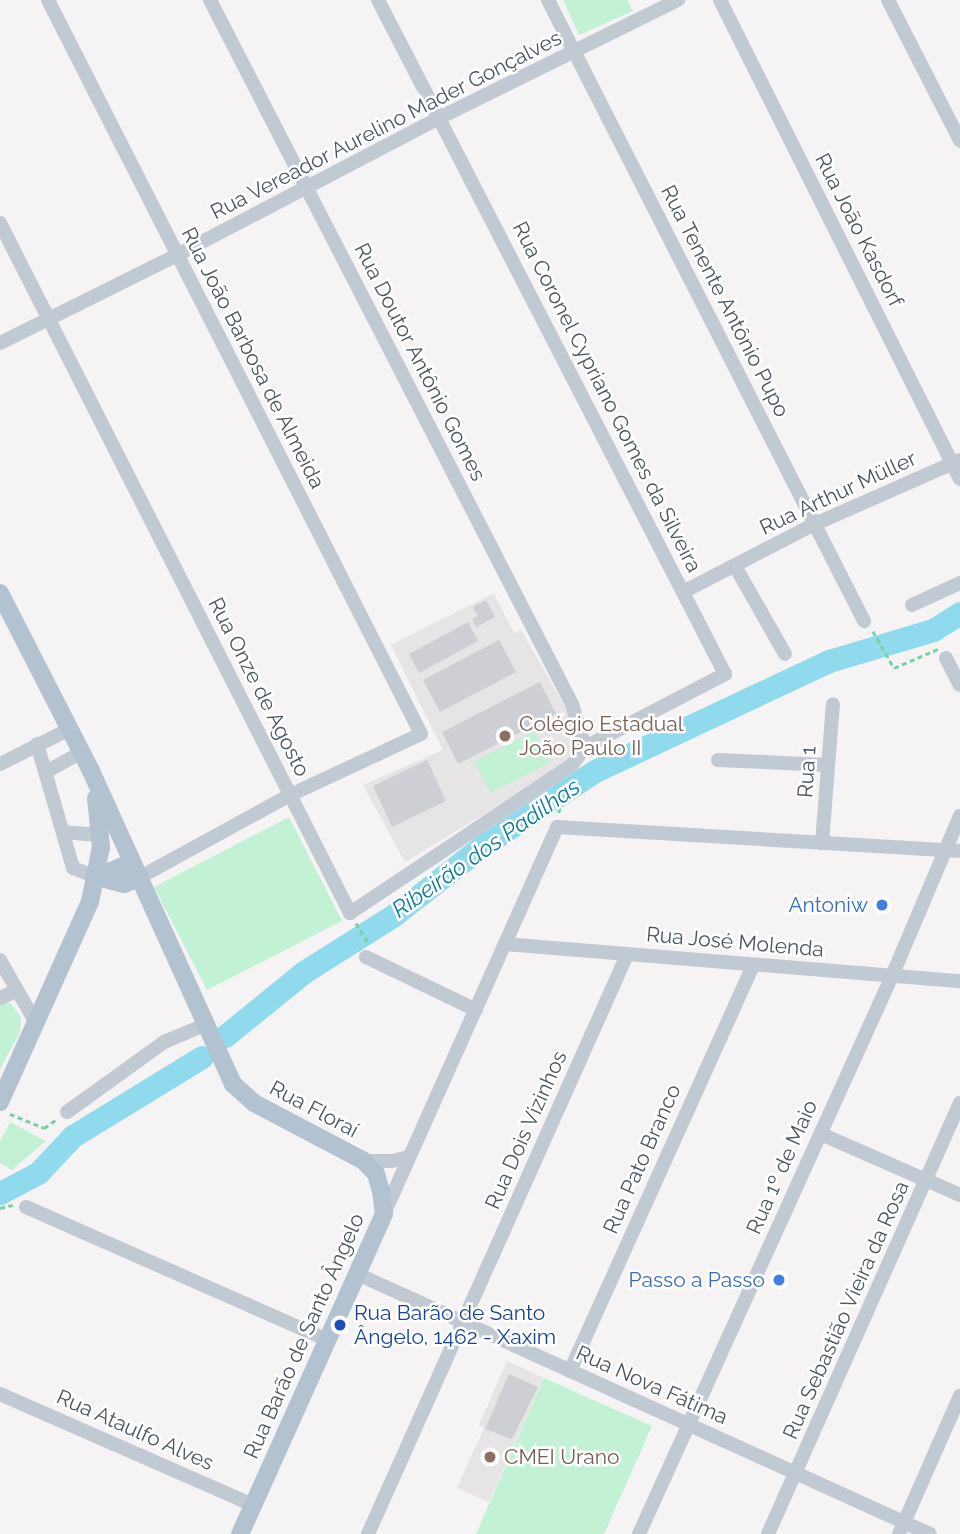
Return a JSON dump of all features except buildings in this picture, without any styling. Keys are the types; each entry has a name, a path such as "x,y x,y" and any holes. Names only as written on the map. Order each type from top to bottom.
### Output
{"main road":[{"name":"Rua Floraí","path":"0,593 91,771 207,1024 227,1074 246,1098 364,1160 376,1174 384,1214"},
{"path":"0,1102 84,917 97,877 101,835 91,771"},
{"path":"97,877 124,884 140,877"},
{"name":"Rua Barão de Santo Ângelo","path":"240,1534 384,1214"}],"street":[{"name":"Rua João Barbosa de Almeida","path":"48,0 421,734 290,794"},
{"name":"Rua Doutor Antônio Gomes","path":"210,0 572,704 585,747"},
{"name":"Rua Coronel Cypriano Gomes da Silveira","path":"378,0 725,674 585,747"},
{"name":"Rua Tenente Antônio Pupo","path":"548,0 868,625"},
{"name":"Rua Vereador Aurelino Mader Gonçalves","path":"0,343 307,189 439,118 678,0"},
{"name":"Rua João Kasdorf","path":"720,0 956,462 960,479"},
{"path":"888,0 960,141"},
{"name":"Rua Onze de Agosto","path":"0,223 350,913 572,765 585,747"},
{"name":"Rua Arthur Müller","path":"683,592 815,524 956,462"},
{"path":"735,566 785,654"},
{"path":"912,605 960,583"},
{"path":"946,658 960,685"},
{"name":"Rua 1","path":"822,843 833,704"},
{"path":"0,764 70,729"},
{"path":"37,744 73,868 97,877"},
{"path":"46,772 82,752"},
{"path":"718,760 828,765"},
{"path":"140,877 290,794"},
{"name":"Rua 1º de Maio","path":"639,1534 892,976 953,851 960,816"},
{"name":"Rua Barão de Santo Ângelo","path":"384,1214 557,827 822,843"},
{"path":"63,832 101,835"},
{"path":"822,843 953,851"},
{"name":"Rua José Molenda","path":"506,944 960,981"},
{"path":"369,954 476,1010"},
{"name":"Rua Dois Vizinhos","path":"368,1534 627,955"},
{"path":"0,960 36,1023"},
{"name":"Rua Pato Branco","path":"570,1371 753,965"},
{"path":"0,998 16,990"},
{"path":"67,1112 164,1042 207,1024"},
{"name":"Rua Sebastião Vieira da Rosa","path":"768,1534 960,1103"},
{"path":"821,1134 960,1195"},
{"path":"364,1160 392,1161 409,1157"},
{"path":"26,1207 328,1340"},
{"name":"Rua Nova Fátima","path":"357,1274 795,1473 902,1528 930,1534"},
{"name":"Rua Ataulfo Alves","path":"0,1394 253,1505"},
{"path":"902,1528 960,1396"}],"path":[{"path":"868,625 894,668 936,648 942,650 946,658"},
{"path":"550,793 561,808"},
{"path":"354,920 369,954"},
{"path":"0,1110 44,1128 67,1112"}],"shaded area":[{"name":"Colégio Estadual João Paulo II","path":"494,593 514,633 521,630 574,722 571,762 405,862 363,785 443,750 391,645"},
{"name":"CMEI Urano","path":"507,1361 544,1378 489,1502 457,1488 484,1428 479,1425"}],"green space":[{"path":"563,0 627,0 633,11 579,35"},
{"path":"534,731 550,763 490,793 474,761"},
{"path":"289,817 342,921 207,990 154,887"},
{"path":"0,1002 10,1003 21,1017 20,1032 0,1069"},
{"path":"10,1122 46,1141 12,1170 0,1163 0,1141"},
{"path":"544,1378 652,1426 604,1534 476,1534"}],"waterway":[{"name":"Ribeirão dos Padilhas","path":"225,1036 304,972 394,915 481,847 595,771 829,661 933,630 960,613"},
{"name":"Ribeirão dos Padilhas","path":"0,1193 38,1173 73,1136 202,1057"}],"place":[{"name":"Colégio Estadual João Paulo II","path":"505,736"},
{"name":"Antoniw","path":"882,905"},
{"name":"Passo a Passo","path":"779,1280"},
{"name":"Rua Barão de Santo Ângelo, 1462 - Xaxim","path":"340,1325"},
{"name":"CMEI Urano","path":"490,1457"}]}
